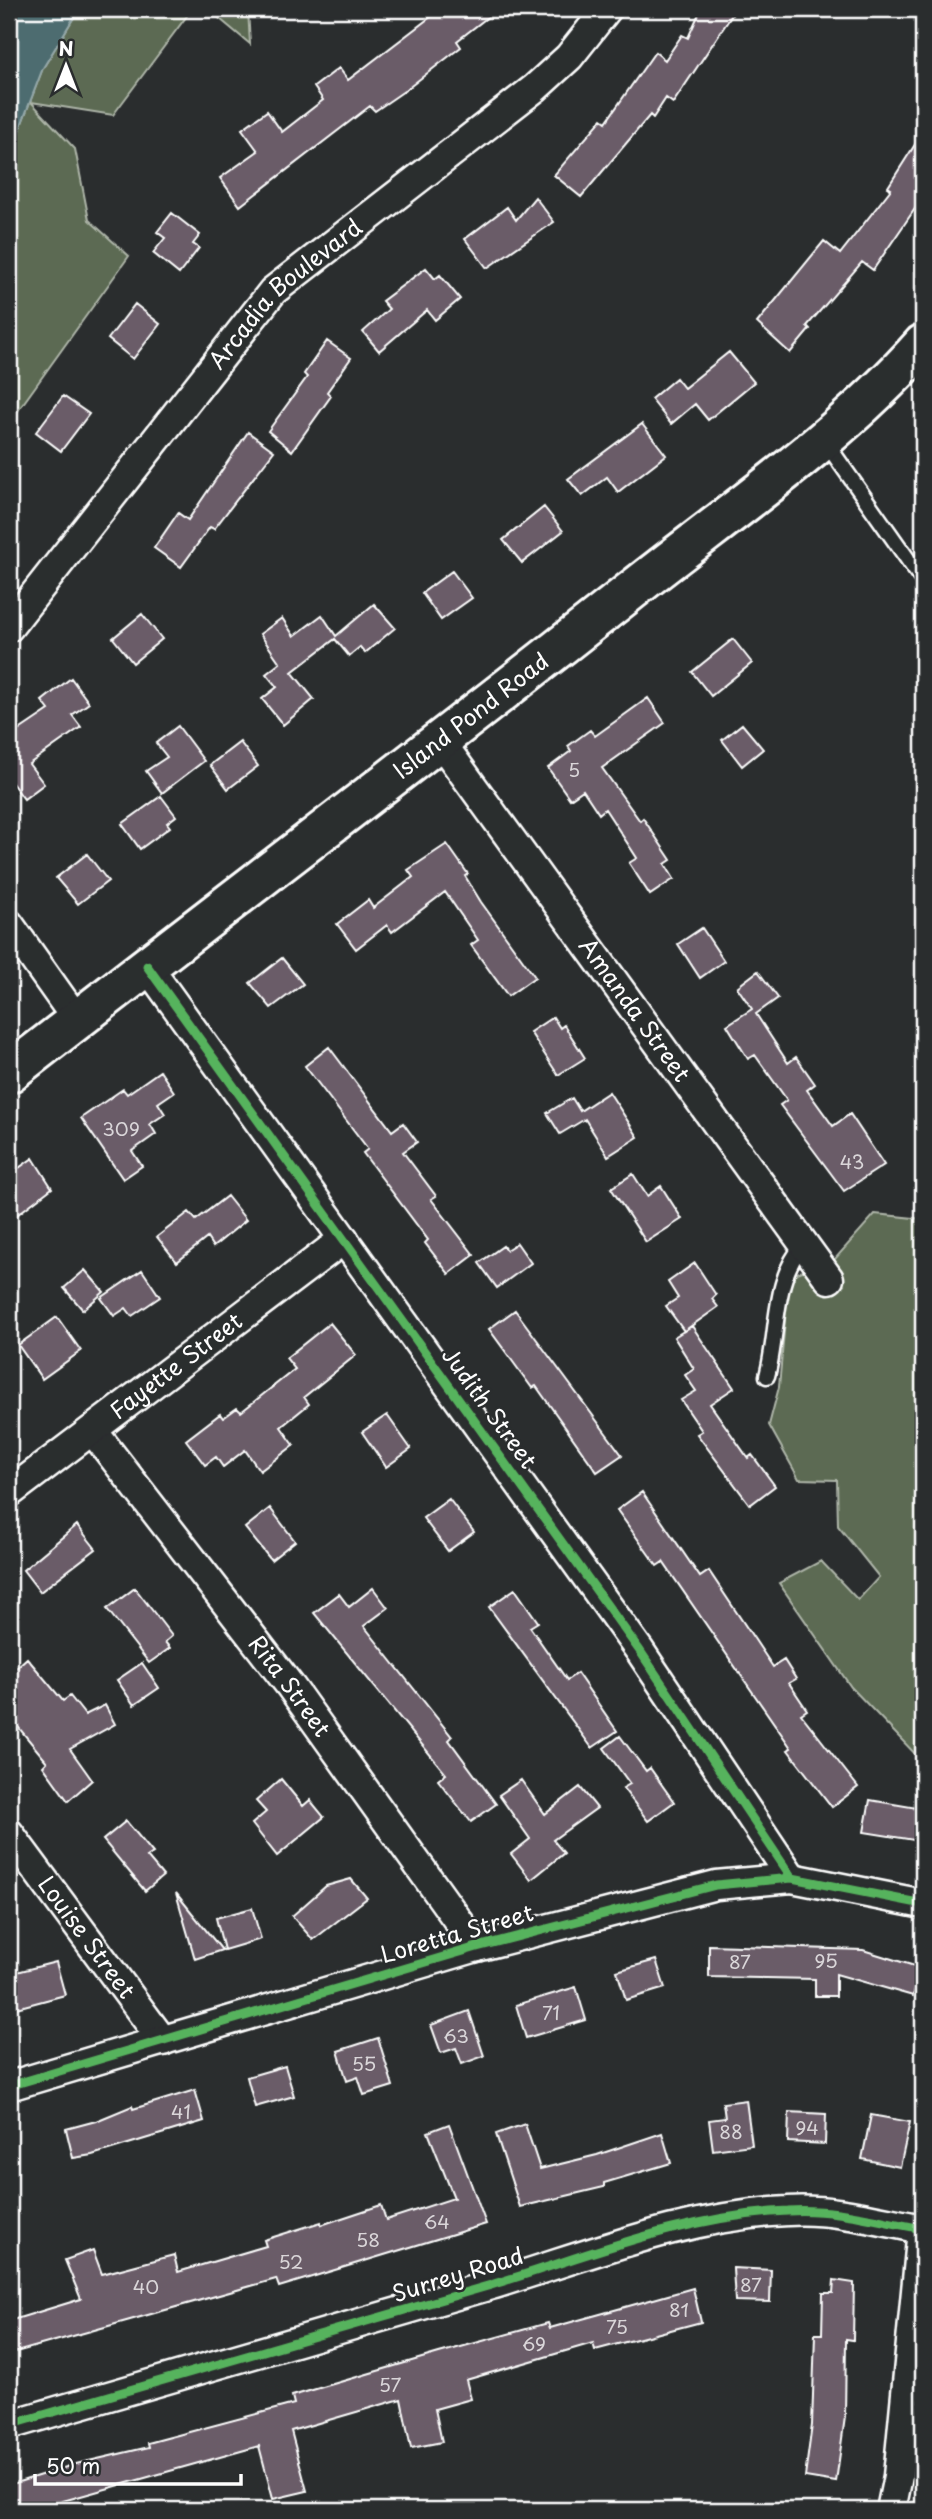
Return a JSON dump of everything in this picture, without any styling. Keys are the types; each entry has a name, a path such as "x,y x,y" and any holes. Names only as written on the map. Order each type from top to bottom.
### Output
{"main road":[{"name":"Island Pond Road","path":"9,1073 440,741 823,438 886,383 923,344"}],"street":[{"name":"Arcadia Boulevard","path":"9,627 273,291 535,88 569,57 607,9"},
{"name":"Amanda Street","path":"440,741 829,1279"},
{"path":"9,925 77,1020"},
{"name":"Judith Street","path":"147,966 640,1651 792,1878"},
{"name":"Fayette Street","path":"9,1493 344,1239"},
{"name":"Rita Street","path":"93,1431 291,1687 477,1947"},
{"name":"Louise Street","path":"9,1833 163,2041"},
{"name":"Loretta Street","path":"9,2086 477,1947 693,1889 740,1881 792,1878 923,1904"},
{"name":"Surrey Road","path":"9,2425 307,2340 642,2238 730,2218 768,2212 832,2211 923,2229"},
{"path":"891,2510 923,2229"}],"lane":[{"path":"823,438 923,581"},
{"path":"767,1376 775,1347 785,1272 792,1257 804,1244"}],"green space":[{"path":"79,9 192,9 113,115 31,102 75,149 89,220 129,256 12,419 9,419 9,157 43,68"},
{"path":"208,9 248,9 250,44"},
{"path":"875,1214 923,1219 923,1759 920,1759 851,1687 779,1583 821,1561 858,1600 879,1577 838,1526 837,1480 799,1479 769,1425 779,1387 789,1276 835,1259"}],"water":[{"path":"9,9 79,9 43,68 9,157"}],"building":[{"path":"441,9 498,9 457,41 461,47 407,89 375,111 370,106 240,206 220,178 258,151 242,129 267,111 282,132 323,100 314,87 339,68 348,80"},
{"path":"701,9 736,9 673,103 666,98 653,118 650,115 581,197 554,175 602,119 606,122 655,52 665,60 682,35 688,38"},
{"path":"923,132 923,197 873,270 862,262 807,326 810,329 790,353 757,323 824,241 840,254 891,189 888,187"},
{"path":"535,197 554,222 487,268 465,239 507,207 516,220"},
{"path":"172,213 200,235 193,244 199,248 179,274 153,253 165,238 157,232"},
{"path":"426,268 435,279 440,275 460,299 435,320 427,310 379,351 363,332 389,309 382,301"},
{"path":"135,304 160,324 133,359 108,339"},
{"path":"327,341 351,358 327,392 331,396 292,451 268,431 307,377 304,374"},
{"path":"729,352 754,382 708,420 695,404 671,424 651,399 676,378 684,388"},
{"path":"63,396 89,414 61,451 36,432"},
{"path":"642,424 666,455 618,492 607,477 582,496 568,479"},
{"path":"248,432 274,451 214,529 210,527 181,567 154,548 178,513 188,520"},
{"path":"544,507 563,531 522,563 503,540"},
{"path":"452,571 472,598 441,620 422,593"},
{"path":"374,604 395,628 365,653 360,647 349,656 335,639 292,672 314,699 283,725 262,699 277,687 266,674 280,663 260,634 282,618 294,636 322,615 336,636"},
{"path":"142,614 162,639 133,663 113,638"},
{"path":"733,639 752,663 711,696 692,672"},
{"path":"71,678 89,703 72,715 81,727 29,764 44,784 24,799 9,779 9,737 49,710 42,701"},
{"path":"648,698 665,723 602,768 640,821 643,818 671,860 665,864 674,879 650,895 629,863 637,858 605,809 599,814 583,790 570,799 548,768 571,751 568,746 590,730 595,736"},
{"path":"742,724 763,749 742,766 722,740"},
{"path":"178,726 204,761 162,793 146,771 167,757 156,743"},
{"path":"240,742 258,766 228,789 210,765"},
{"path":"161,796 176,816 167,823 170,827 140,849 122,824"},
{"path":"447,844 468,874 465,876 481,902 535,977 508,996 471,945 478,940 445,892 392,932 387,925 356,949 337,924 368,900 373,908 413,877 408,870"},
{"path":"87,854 108,881 78,904 56,878"},
{"path":"702,928 724,961 700,978 678,944"},
{"path":"282,958 303,984 271,1008 250,983"},
{"path":"758,971 778,998 756,1014 788,1063 796,1057 815,1084 807,1090 833,1126 850,1114 884,1165 844,1191 780,1105 787,1100 755,1055 748,1059 727,1025 752,1009 737,987"},
{"path":"553,1017 560,1028 564,1025 585,1058 558,1075 530,1032"},
{"path":"329,1047 392,1131 403,1123 417,1142 403,1152 436,1196 431,1199 474,1255 449,1274 425,1243 428,1240 363,1153 368,1149 305,1066"},
{"path":"160,1071 174,1092 158,1103 165,1114 150,1124 156,1134 132,1151 142,1166 123,1179 81,1118 123,1089 127,1094"},
{"path":"609,1092 638,1137 608,1156 585,1119 560,1134 547,1113 572,1098 580,1111"},
{"path":"33,1158 52,1188 9,1221 9,1175"},
{"path":"633,1174 647,1196 661,1186 682,1219 646,1242 611,1188"},
{"path":"227,1196 246,1220 213,1247 207,1238 177,1262 157,1237 189,1212 196,1220"},
{"path":"517,1243 531,1263 497,1288 479,1263 503,1246 506,1250"},
{"path":"695,1263 716,1295 712,1299 718,1307 684,1331 666,1306 678,1298 668,1282"},
{"path":"85,1270 104,1292 83,1310 64,1288"},
{"path":"142,1270 160,1297 132,1316 126,1308 114,1316 101,1298"},
{"path":"515,1310 622,1455 597,1472 536,1386 532,1388 489,1329"},
{"path":"57,1317 81,1351 42,1379 18,1345"},
{"path":"330,1323 356,1355 304,1397 309,1404 281,1427 294,1445 260,1471 245,1450 223,1467 216,1457 205,1465 186,1440 220,1414 223,1418 237,1408 241,1412 295,1369 286,1358"},
{"path":"692,1326 734,1388 710,1404 748,1458 752,1455 775,1486 750,1505 697,1434 702,1431 681,1400 696,1391 685,1375 694,1369 674,1337"},
{"path":"387,1415 411,1449 386,1467 362,1432"},
{"path":"642,1492 700,1577 709,1571 773,1667 784,1660 796,1679 789,1683 807,1710 801,1714 858,1787 832,1807 788,1750 791,1748 663,1562 657,1566 617,1510"},
{"path":"449,1499 474,1532 448,1551 423,1518"},
{"path":"270,1508 295,1541 271,1560 245,1528"},
{"path":"77,1525 96,1549 40,1592 23,1570"},
{"path":"135,1588 172,1636 165,1642 170,1648 149,1663 107,1609"},
{"path":"373,1588 388,1608 364,1626 452,1737 449,1740 496,1804 471,1822 438,1780 446,1774 314,1613 339,1594 349,1607"},
{"path":"515,1589 538,1622 530,1627 567,1680 577,1673 617,1731 592,1748 489,1607"},
{"path":"27,1658 63,1701 70,1696 85,1715 105,1705 115,1724 70,1749 92,1780 68,1801 43,1766 47,1762 9,1716 9,1674"},
{"path":"142,1663 159,1688 134,1705 117,1680"},
{"path":"620,1736 646,1771 650,1768 674,1802 648,1821 623,1788 630,1784 604,1748"},
{"path":"281,1779 303,1806 310,1800 324,1817 277,1856 252,1824 266,1812 256,1801"},
{"path":"521,1780 545,1814 580,1787 597,1808 553,1840 564,1853 531,1880 511,1854 530,1839 499,1795"},
{"path":"870,1800 923,1809 923,1838 920,1841 864,1832"},
{"path":"126,1821 153,1853 147,1857 163,1876 145,1891 103,1840"},
{"path":"351,1879 367,1898 313,1940 292,1916 326,1886"},
{"path":"176,1893 222,1950 195,1959"},
{"path":"252,1908 261,1939 224,1950 216,1918"},
{"path":"709,1945 863,1950 921,1968 913,1996 836,1974 836,1996 815,1996 815,1979 709,1977"},
{"path":"656,1960 665,1988 626,2000 617,1971"},
{"path":"56,1962 65,1995 9,2010 9,1974"},
{"path":"576,1987 586,2020 526,2038 516,2005"},
{"path":"469,2011 484,2056 462,2064 456,2048 441,2053 431,2025"},
{"path":"378,2038 393,2086 364,2095 358,2077 347,2081 338,2051"},
{"path":"285,2066 294,2096 255,2107 247,2077"},
{"path":"195,2090 204,2121 92,2155 73,2158 66,2129 96,2121 132,2106 133,2109"},
{"path":"746,2100 752,2145 713,2150 709,2120 725,2118 723,2103"},
{"path":"789,2112 826,2114 825,2144 788,2142"},
{"path":"871,2115 910,2122 900,2167 862,2159"},
{"path":"449,2124 486,2224 279,2287 276,2279 9,2354 9,2321 81,2299 65,2260 93,2250 102,2274 174,2255 178,2272 266,2246 264,2240 381,2205 386,2220 454,2198 428,2132"},
{"path":"525,2124 540,2169 597,2155 662,2133 671,2163 604,2183 604,2187 520,2207 496,2134"},
{"path":"733,2268 771,2270 770,2302 735,2301"},
{"path":"834,2280 854,2283 853,2340 846,2339 845,2417 836,2482 805,2477 812,2425 815,2334 822,2334 823,2293 833,2293"},
{"path":"693,2288 701,2322 595,2350 593,2343 466,2380 471,2399 435,2409 442,2442 411,2448 401,2399 291,2431 307,2491 273,2499 259,2446 31,2510 9,2510 9,2485 76,2464 149,2447 148,2443 294,2404 292,2396 439,2353 548,2323 550,2328"}],"cycle path":[{"path":"147,966 640,1651 792,1878"},
{"path":"9,2086 477,1947 716,1885 792,1878 923,1904"},
{"path":"9,2425 431,2303 637,2239 712,2220 750,2214 823,2211 923,2229"}]}
